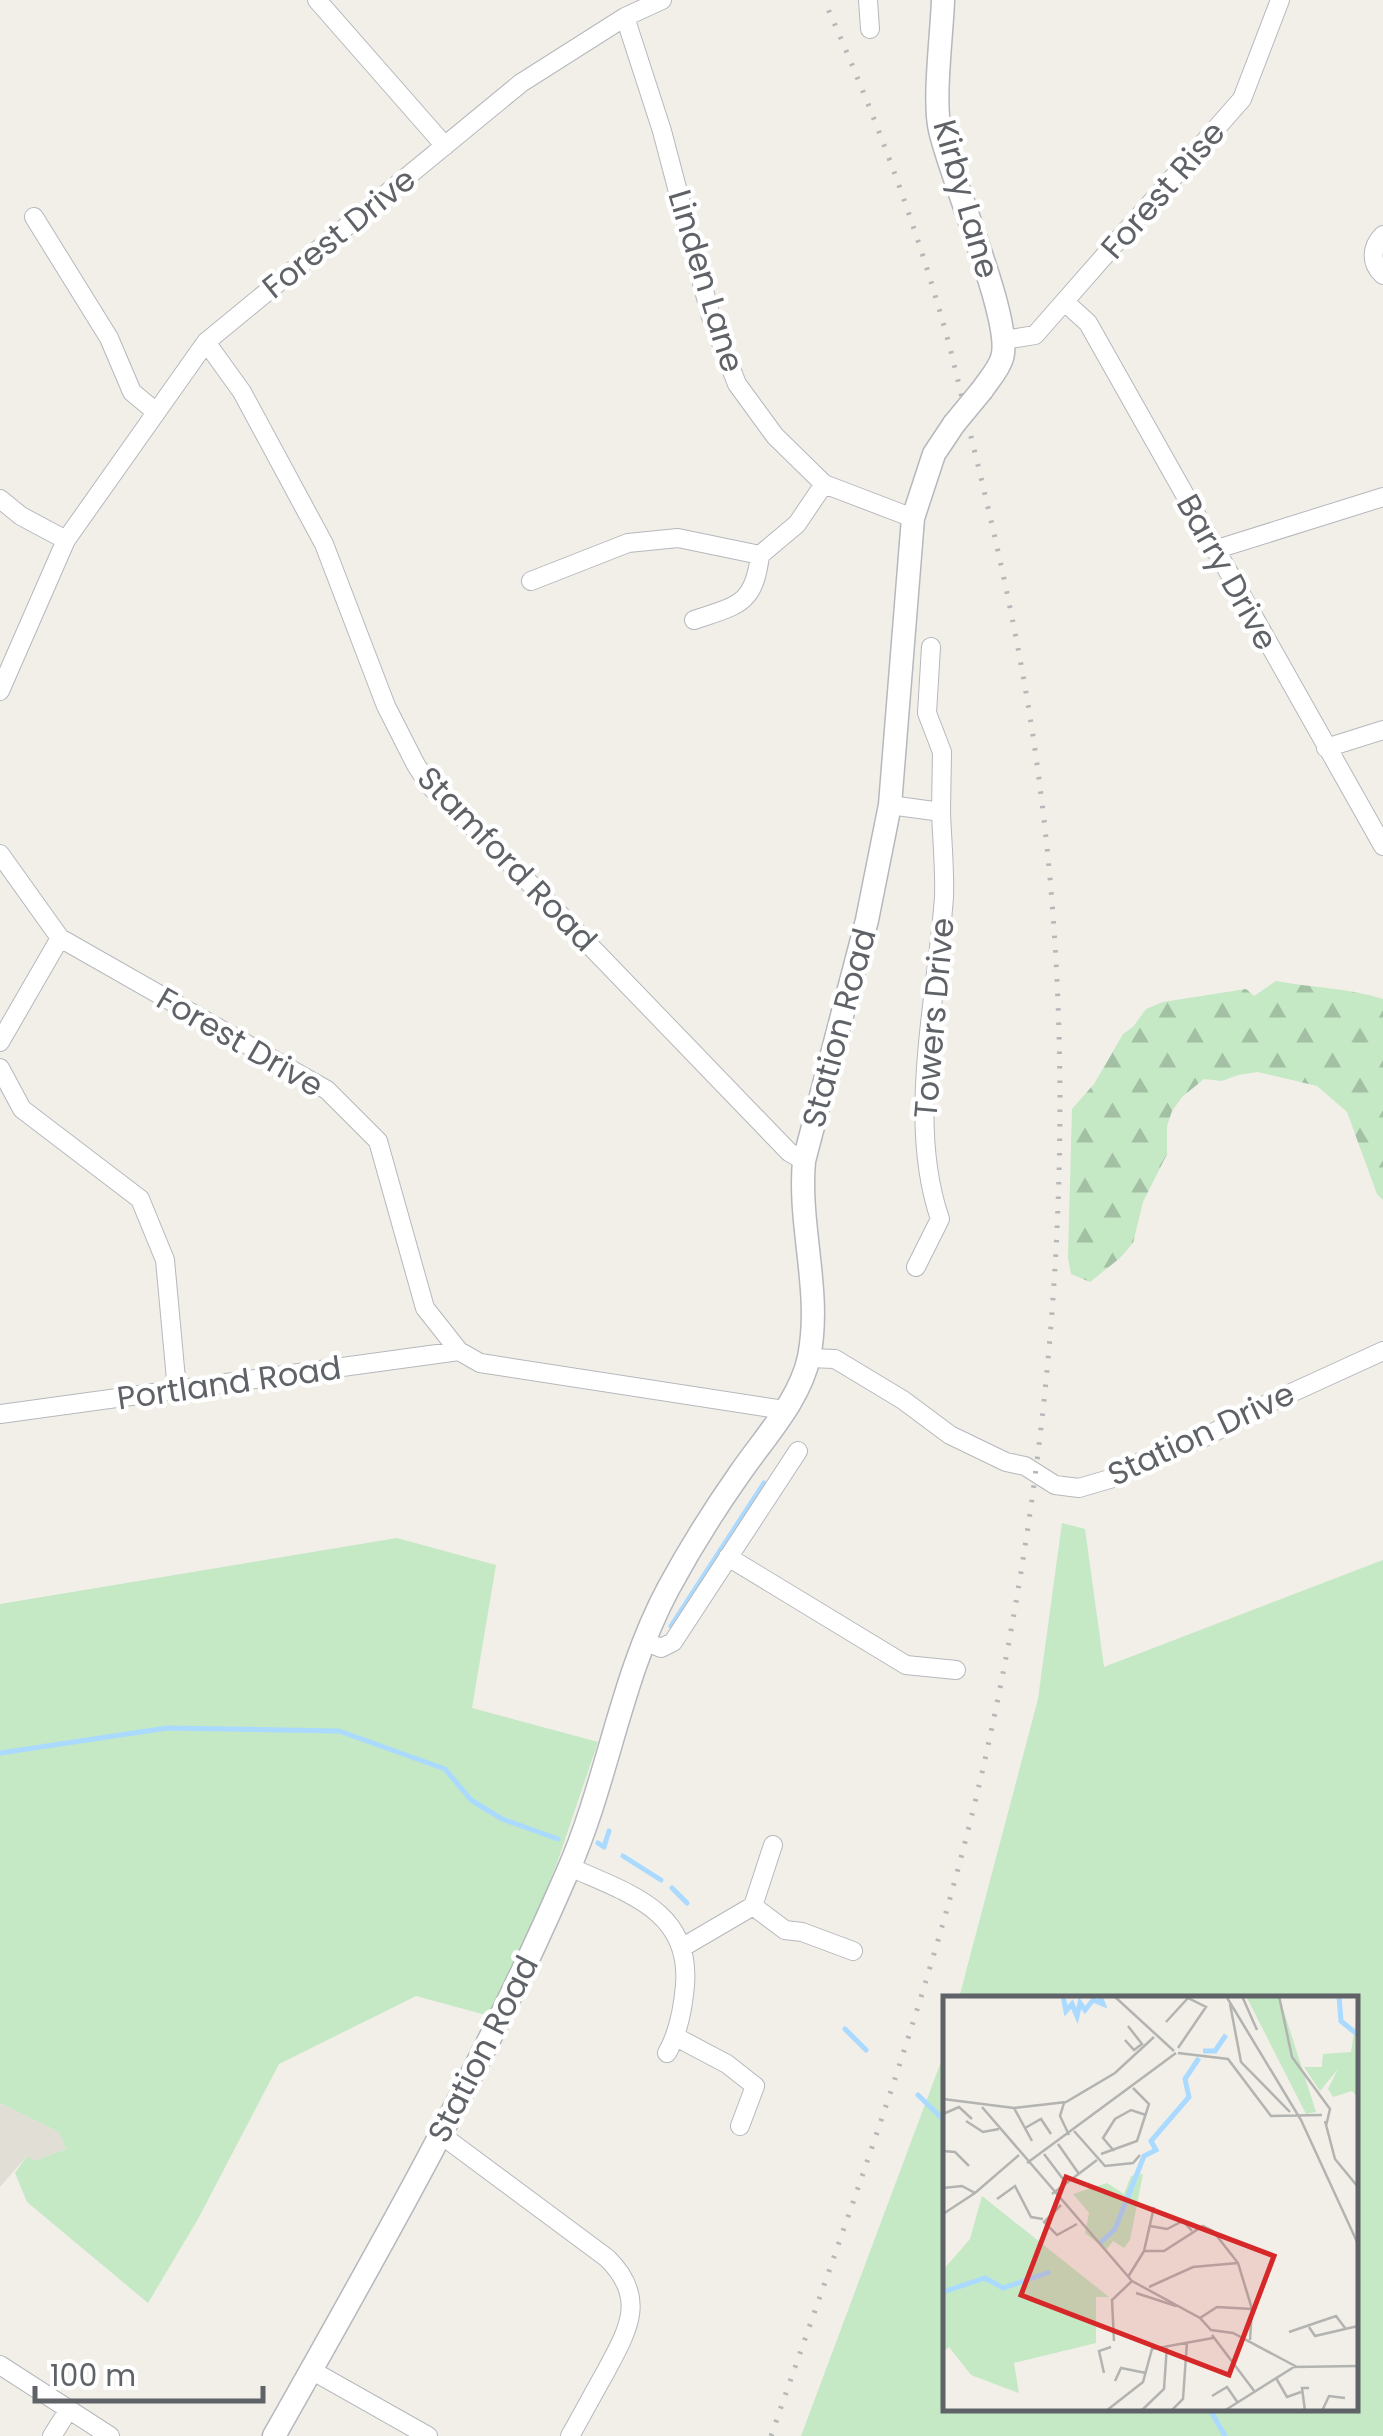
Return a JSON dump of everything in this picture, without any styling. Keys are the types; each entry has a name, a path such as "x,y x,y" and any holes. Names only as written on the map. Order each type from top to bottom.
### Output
{"street":[{"path":"317,0 445,146"},
{"name":"Forest Drive","path":"0,692 66,540 206,342 521,83 625,17 662,0"},
{"path":"868,0 870,29"},
{"name":"Kirby Lane","path":"943,0 938,126 1002,317 1004,340"},
{"name":"Forest Rise","path":"1004,340 1035,336 1242,98 1280,0"},
{"name":"Linden Lane","path":"625,17 662,131 711,316 737,384 775,436 824,484 913,518"},
{"path":"34,218 109,338 132,392 156,412"},
{"path":"1383,235 1373,254 1383,275"},
{"name":"Barry Drive","path":"1066,303 1088,324 1383,846"},
{"name":"Station Road","path":"274,2436 440,2134 530,1956 570,1867 629,1677 668,1590 736,1478 799,1385 808,1358 814,1311 802,1184 804,1161 867,920 890,804 913,518 934,454 1002,358 1004,340"},
{"name":"Stamford Road","path":"206,342 242,392 324,544 386,706 429,784 789,1152 804,1161"},
{"path":"694,620 738,605 756,584 760,555 798,524 824,484"},
{"path":"1214,550 1383,497"},
{"path":"0,499 20,516 66,540"},
{"path":"531,581 628,544 678,538 760,555"},
{"name":"Towers Drive","path":"916,1267 940,1219 932,1196 924,1142 944,894 942,752 927,712 931,647"},
{"path":"1326,748 1383,730"},
{"path":"890,804 940,812"},
{"name":"Forest Drive","path":"0,854 60,938 327,1090 378,1141 425,1308 459,1351"},
{"path":"0,1042 60,938"},
{"path":"0,1068 22,1109 140,1199 164,1260 177,1390"},
{"path":"459,1351 480,1362 784,1410"},
{"name":"Portland Road","path":"0,1414 459,1351"},
{"name":"Station Drive","path":"808,1358 835,1359 950,1434 1006,1462 1025,1466 1054,1485 1079,1488 1113,1478 1144,1460 1205,1437 1266,1404 1383,1351"},
{"path":"644,1641 661,1648 673,1642 798,1451"},
{"path":"728,1557 906,1665 956,1670"},
{"path":"682,1947 753,1906 773,1845"},
{"path":"570,1867 642,1899 668,1922 682,1947 686,1973 672,2045 726,2064 755,2086 740,2126"},
{"path":"753,1906 785,1930 802,1932 852,1951"},
{"path":"440,2134 608,2258 625,2280 631,2296 626,2333 570,2436"},
{"path":"0,2365 110,2436"},
{"path":"311,2370 428,2436"},
{"path":"52,2436 69,2409"}],"shaded area":[{"path":"0,2103 59,2132 66,2149 34,2161 26,2157 0,2187"}],"green space":[{"path":"1276,981 1383,999 1383,1200 1377,1194 1347,1112 1317,1086 1258,1072 1222,1081 1204,1079 1172,1111 1167,1126 1167,1154 1143,1202 1133,1243 1090,1282 1071,1274 1068,1258 1072,1109 1094,1084 1123,1034 1146,1009 1163,1002 1246,989 1254,996"},
{"path":"1062,1523 1085,1529 1104,1667 1383,1560 1383,2436 801,2436 943,2056 943,2411 1358,2411 1358,1996 960,1996 1038,1699"},
{"path":"397,1538 496,1565 472,1708 598,1742 497,2018 416,1996 279,2064 198,2219 148,2303 27,2202 15,2173 27,2156 34,2161 66,2149 59,2132 0,2103 0,1604"}],"waterway":[{"path":"671,1626 764,1483"},
{"path":"0,1753 167,1728 339,1731 445,1769 471,1800 502,1819 558,1839"},
{"path":"598,1843 604,1847 609,1831"},
{"path":"623,1856 661,1880"},
{"path":"672,1888 687,1903"},
{"path":"845,2029 866,2050"},
{"path":"918,2095 943,2119"},
{"path":"1211,2411 1225,2436"}],"railway":[{"path":"771,2436 914,2019 984,1764 1029,1523 1044,1401 1059,1155 1053,909 1040,787 1012,619 955,369 930,278 889,157 824,0"}]}
